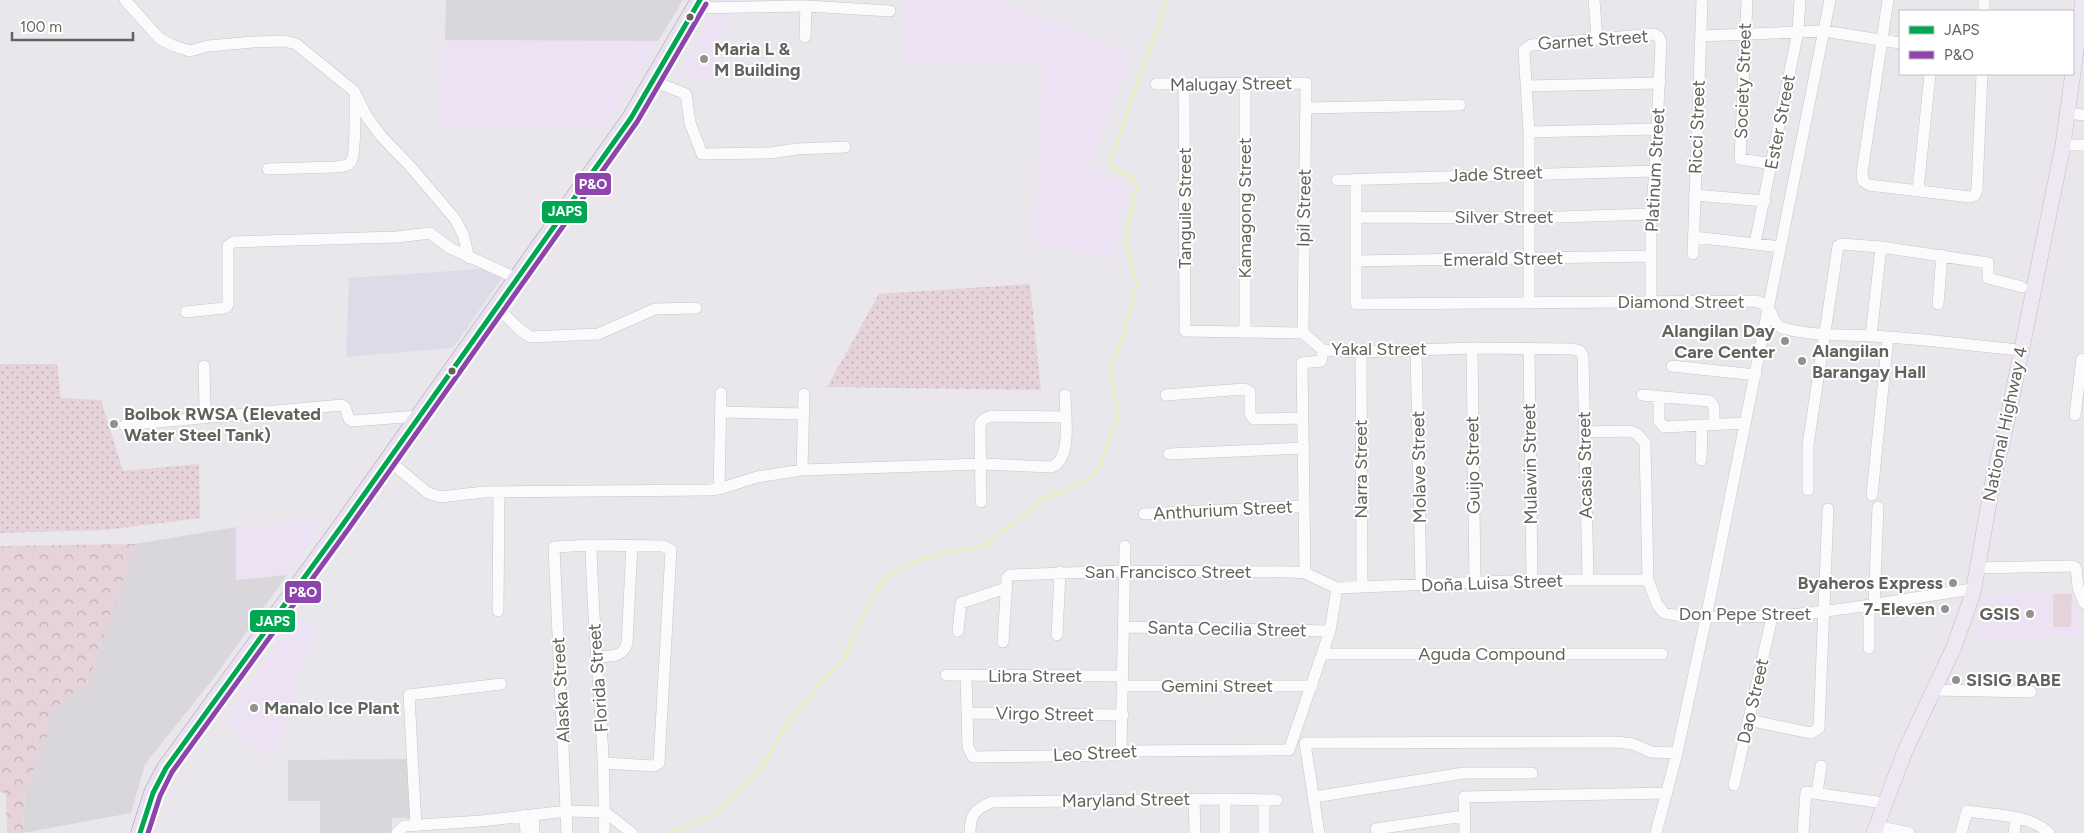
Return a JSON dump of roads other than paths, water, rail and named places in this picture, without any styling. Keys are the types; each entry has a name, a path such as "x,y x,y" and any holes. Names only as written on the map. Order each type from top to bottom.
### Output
{"highway":[{"path":"140,833 153,793 166,768 631,118 698,4"}],"main road":[{"name":"National Highway 4","path":"2075,39 2083,0"},
{"name":"National Highway 4","path":"1875,829 1909,744 1960,632 1973,589 1993,480 2021,350 2028,288 2063,145 2072,75"}],"street":[{"path":"125,0 132,10 160,38 174,46 190,51 208,46 285,40 296,44 354,91 354,145 350,163 347,166 268,169"},
{"path":"1594,0 1596,38"},
{"name":"Ricci Street","path":"1693,254 1702,0"},
{"name":"Society Street","path":"1747,0 1740,159 1772,164"},
{"name":"Ester Street","path":"1755,243 1798,31 1800,0"},
{"path":"1656,833 1668,793 1706,618 1830,0"},
{"path":"1888,0 1862,174 1863,181 1869,185 1970,197 1975,194 1977,189 1982,75"},
{"path":"698,4 806,6 890,11"},
{"path":"805,37 806,6"},
{"path":"1701,36 1824,31 1899,43"},
{"name":"Garnet Street","path":"1526,86 1524,50 1527,46 1654,34 1659,37"},
{"name":"Platinum Street","path":"1651,303 1651,214 1660,83 1659,37"},
{"path":"1918,190 1930,75"},
{"path":"653,81 686,94 690,123 702,154 770,153 797,149 845,148"},
{"name":"Kamagong Street","path":"1245,83 1245,332"},
{"name":"Malugay Street","path":"1156,84 1306,83"},
{"name":"Ipil Street","path":"1303,333 1306,83"},
{"path":"1530,303 1526,86 1660,83"},
{"name":"Tanguile Street","path":"1184,84 1185,331 1245,332"},
{"path":"355,97 381,136 410,166 455,219 462,234 469,258"},
{"path":"1306,108 1460,105"},
{"path":"2068,113 2084,115"},
{"path":"1528,132 1657,129"},
{"path":"2063,145 2084,145"},
{"name":"Jade Street","path":"1337,180 1655,170"},
{"path":"1356,179 1356,261"},
{"path":"1694,194 1765,201"},
{"name":"Silver Street","path":"1356,218 1528,218 1651,214"},
{"path":"186,312 228,306 228,246 233,242 397,237 430,233 450,248 469,258 516,278"},
{"path":"1694,237 1781,247"},
{"path":"1808,490 1808,445 1823,334 1838,246 1841,244 1881,247 1988,263 1988,278 2028,288"},
{"path":"1871,336 1881,247"},
{"path":"1938,304 1942,255"},
{"name":"Emerald Street","path":"1356,261 1650,256"},
{"name":"Diamond Street","path":"1356,261 1356,304 1754,301 1769,307 1776,324 1783,329 2021,350"},
{"path":"497,306 520,330 531,337 598,334 655,310 696,308"},
{"path":"1245,332 1303,333"},
{"name":"Yakal Street","path":"1303,333 1323,350 1361,352 1472,348 1574,349 1580,351"},
{"path":"1872,495 1888,337"},
{"name":"Guijo Street","path":"1472,348 1474,583"},
{"name":"Mulawin Street","path":"1529,349 1532,580"},
{"path":"1305,573 1302,363 1321,361 1323,350"},
{"name":"Molave Street","path":"1416,350 1421,585"},
{"name":"Acasia Street","path":"1580,351 1583,356 1588,579"},
{"name":"Narra Street","path":"1361,352 1362,586"},
{"path":"2075,415 2080,402 2082,359"},
{"path":"204,366 204,407 210,417"},
{"path":"1672,366 1756,375"},
{"path":"1166,395 1244,389 1250,392 1250,414 1254,418 1303,418"},
{"path":"718,489 721,393"},
{"path":"802,470 804,394"},
{"path":"388,460 425,491 440,497 499,493 718,489 757,477 802,470 981,464 1054,466 1065,452 1065,395"},
{"path":"1642,395 1710,401 1714,407 1714,424"},
{"path":"1658,397 1661,425 1664,426 1745,423"},
{"path":"126,426 342,405 352,421 419,416"},
{"path":"721,412 804,414"},
{"path":"981,502 980,424 984,418 991,416 1065,417"},
{"path":"1701,460 1702,425"},
{"name":"Don Pepe Street","path":"1585,432 1630,431 1646,442 1648,580 1657,604 1664,613 1706,618 1772,617 1823,613 1973,589"},
{"path":"1168,454 1304,448"},
{"path":"498,611 499,493"},
{"name":"Anthurium Street","path":"1144,514 1303,506"},
{"path":"1869,648 1878,507"},
{"path":"1748,720 1806,732 1816,731 1819,728 1828,509"},
{"path":"591,545 663,546 670,550 659,763 654,766 604,763"},
{"name":"Alaska Street","path":"567,833 554,547 591,545"},
{"name":"Florida Street","path":"591,545 592,611 604,763 604,833"},
{"path":"596,657 620,655 625,651 627,644 632,545"},
{"path":"1121,751 1125,546"},
{"path":"1977,568 2072,566 2076,568 2078,587 2084,603"},
{"name":"San Francisco Street","path":"1006,588 1006,578 1010,575 1124,571 1305,573 1337,588"},
{"path":"1057,635 1060,572"},
{"name":"Doña Luisa Street","path":"1337,588 1532,580 1648,580"},
{"path":"958,630 961,603 1006,588 1003,642"},
{"path":"1312,686 1330,631 1337,588"},
{"name":"Dao Street","path":"1734,784 1772,617"},
{"name":"Santa Cecilia Street","path":"1124,627 1330,631"},
{"name":"Aguda Compound","path":"1323,654 1662,654"},
{"name":"Libra Street","path":"946,675 1123,681"},
{"name":"Leo Street","path":"966,676 968,747 973,757 1117,755 1121,751 1289,750 1312,686"},
{"name":"Gemini Street","path":"1123,681 1312,686"},
{"path":"502,684 408,695 406,828 438,829 481,821 567,811 605,812 632,833"},
{"path":"1934,690 2031,692"},
{"name":"Virgo Street","path":"967,713 1123,715"},
{"path":"1319,833 1305,744 1616,742 1633,744 1651,752 1677,753"},
{"path":"1817,793 1821,766"},
{"path":"1314,797 1464,773 1532,773"},
{"path":"1802,833 1806,792 1884,803"},
{"path":"1465,833 1464,797 1668,793"},
{"path":"1194,799 1195,833"},
{"name":"Maryland Street","path":"970,833 970,821 977,810 992,802 1194,799 1277,800"},
{"path":"1225,799 1225,833"},
{"path":"1264,800 1264,833"},
{"path":"1961,833 1967,811 2016,818 2041,826 2049,833"},
{"path":"526,833 529,815"},
{"path":"529,815 534,833"},
{"path":"1376,830 1464,816"},
{"path":"2014,833 2016,818"},
{"path":"481,821 482,833"},
{"path":"1875,829 1909,833"}],"waterway":[{"path":"668,833 712,816 762,766 794,713 845,657 863,615 886,576 913,562 951,551 985,546 1041,500 1068,489 1092,476 1101,463 1118,415 1111,367 1124,335 1137,284 1125,240 1137,185 1132,177 1111,167 1110,155 1116,145 1167,0"}],"place":[{"name":"Maria L & M Building","path":"704,59"},
{"name":"Alangilan Day Care Center","path":"1785,341"},
{"name":"Alangilan Barangay Hall","path":"1802,361"},
{"name":"Bolbok RWSA (Elevated Water Steel Tank)","path":"114,424"},
{"name":"Byaheros Express","path":"1953,583"},
{"name":"7-Eleven","path":"1945,609"},
{"name":"GSIS","path":"2030,614"},
{"name":"SISIG BABE","path":"1956,680"},
{"name":"Manalo Ice Plant","path":"254,708"}]}
